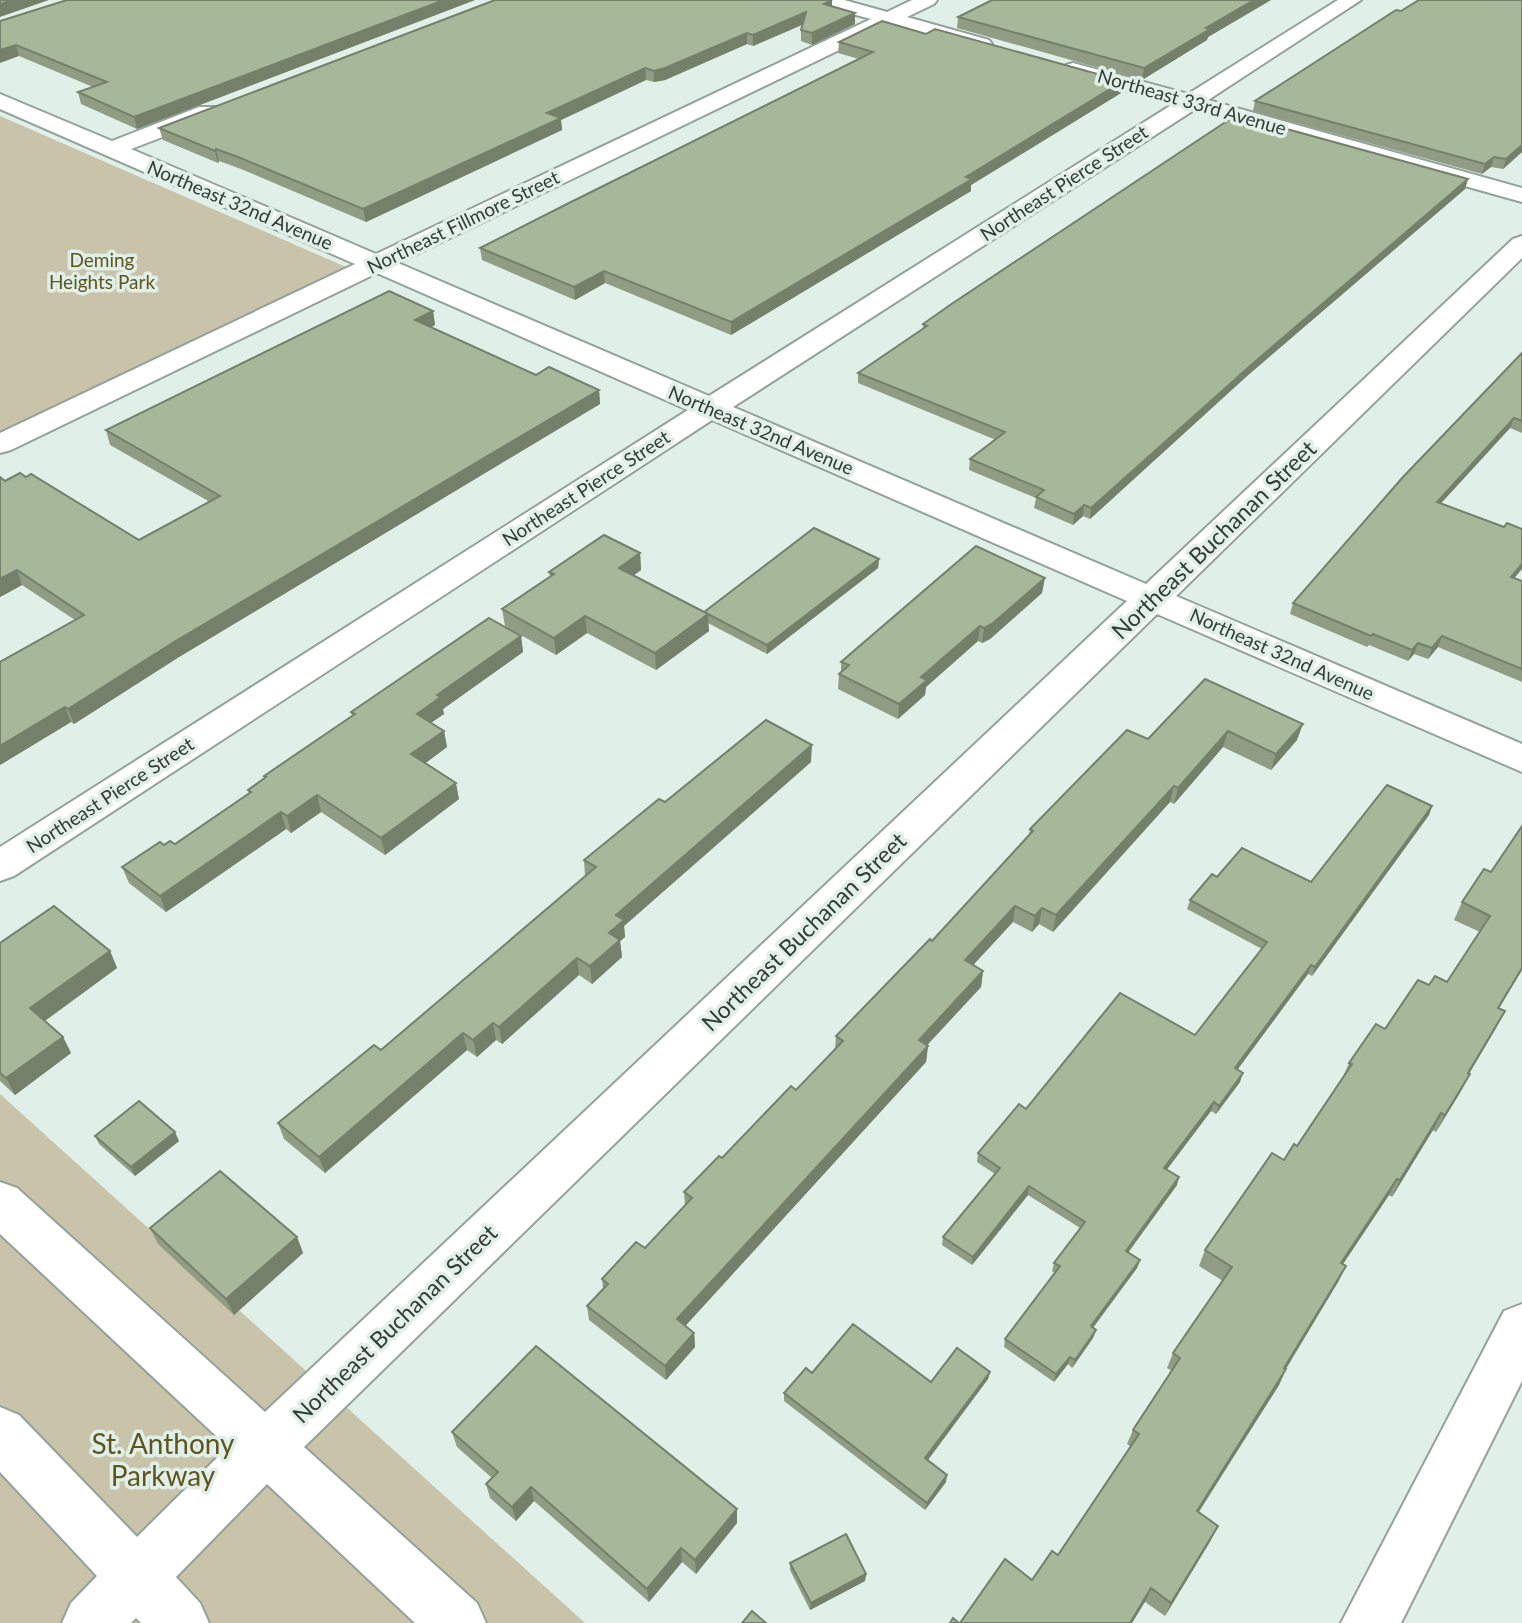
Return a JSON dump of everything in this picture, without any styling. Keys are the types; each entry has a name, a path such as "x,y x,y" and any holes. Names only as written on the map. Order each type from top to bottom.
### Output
{"street":[{"path":"821,0 1007,51"},
{"name":"Northeast Fillmore Street","path":"0,444 928,0"},
{"name":"Northeast Pierce Street","path":"0,866 1351,0"},
{"name":"Northeast 33rd Avenue","path":"1056,64 1522,195"},
{"name":"Northeast 32nd Avenue","path":"0,101 1522,759"},
{"path":"111,149 227,105"},
{"name":"Northeast Buchanan Street","path":"90,1623 266,1447 1522,244"},
{"path":"0,1203 457,1623"},
{"path":"1370,1623 1522,1328"},
{"path":"0,1433 180,1623"}],"green space":[{"name":"Deming Heights Park","path":"0,116 346,267 0,433"},
{"name":"St. Anthony Parkway","path":"0,1094 585,1623 0,1623"}],"building":[{"path":"67,0 444,0 134,117 78,92 107,82 16,45 0,50 0,21"},
{"path":"495,0 832,0 824,4 855,13 812,33 801,30 806,12 753,35 747,33 665,68 654,71 645,68 547,113 561,118 363,209 238,157 216,149 215,151 159,128"},
{"path":"992,0 1254,0 1144,68 958,17"},
{"path":"1419,0 1522,0 1522,145 1506,159 1494,157 1485,164 1255,101 1396,10 1401,11"},
{"path":"882,21 926,34 935,29 1123,81 966,177 972,179 731,322 604,271 574,287 480,248 873,52 839,42"},
{"path":"1236,115 1468,179 1250,366 1091,508 1084,505 1074,514 1036,497 1044,490 970,459 1005,432 858,373 927,326 923,324 950,305"},
{"path":"389,291 433,311 415,320 536,375 549,367 599,390 174,642 68,709 65,707 0,746 0,662 84,615 17,570 0,579 0,477 5,481 20,473 26,477 31,474 139,540 220,496 106,430"},
{"path":"1522,353 1522,421 1514,418 1437,502 1504,527 1507,523 1522,529 1522,564 1511,577 1522,581 1522,669 1442,636 1432,648 1418,643 1412,650 1293,603 1403,477"},
{"path":"814,528 879,559 767,645 704,612"},
{"path":"604,535 640,553 619,568 708,614 655,653 585,616 554,638 502,609 554,574 549,572"},
{"path":"976,546 1045,578 992,624 984,628 980,626 921,677 927,680 899,704 839,674 849,665 841,662"},
{"path":"489,618 521,636 437,695 441,697 417,714 444,731 411,754 456,783 381,838 317,795 287,816 281,812 160,896 122,867 160,842 164,845 170,841 175,844 251,792 248,790 266,777 264,776 355,714 351,712"},
{"path":"1205,679 1303,724 1276,754 1228,731 1178,788 1174,786 1056,915 1042,908 1035,916 1015,906 965,960 983,971 919,1040 928,1046 677,1319 694,1333 665,1366 587,1306 608,1284 602,1279 636,1242 645,1248 692,1198 684,1192 719,1156 722,1158 791,1086 796,1090 843,1041 836,1036 930,939 932,941 1033,831 1030,829 1127,730 1148,739"},
{"path":"766,720 812,745 616,915 624,920 609,933 620,940 590,966 577,958 499,1027 493,1023 473,1040 463,1033 319,1157 278,1123 374,1045 381,1050 596,867 584,860 659,799 665,802"},
{"path":"1387,785 1432,806 1315,967 1311,965 1235,1068 1243,1073 1219,1106 1214,1102 1164,1168 1179,1177 1126,1251 1140,1260 1091,1326 1096,1330 1075,1360 1070,1357 1056,1374 1005,1339 1060,1266 1054,1263 1085,1222 1029,1186 973,1257 943,1237 1000,1168 978,1153 1019,1104 1026,1109 1120,993 1195,1035 1267,942 1190,900 1212,874 1217,877 1242,848 1311,882"},
{"path":"1522,826 1522,968 1498,1008 1505,1011 1445,1115 1441,1113 1400,1180 1397,1179 1341,1263 1346,1266 1284,1368 1286,1369 1197,1511 1218,1526 1171,1603 1151,1588 1130,1623 960,1623 1005,1559 1032,1580 1052,1551 1058,1555 1139,1434 1133,1430 1180,1358 1173,1353 1232,1267 1205,1250 1272,1153 1284,1160 1294,1144 1297,1146 1376,1024 1385,1029 1418,980 1429,985 1435,976 1447,982 1490,916 1462,902 1484,869 1491,872"},
{"path":"54,906 110,951 30,1008 63,1037 6,1078 0,1073 0,943"},
{"path":"139,1101 175,1132 131,1167 95,1136"},
{"path":"220,1171 297,1237 226,1299 150,1228"},
{"path":"853,1324 931,1382 957,1348 990,1372 925,1458 947,1475 927,1503 784,1393 806,1368 812,1373"},
{"path":"536,1346 737,1509 695,1560 681,1548 647,1589 531,1487 512,1507 486,1484 498,1472 452,1432"},
{"path":"846,1534 866,1574 811,1603 790,1563"},
{"path":"752,1611 766,1623 742,1623"}]}
